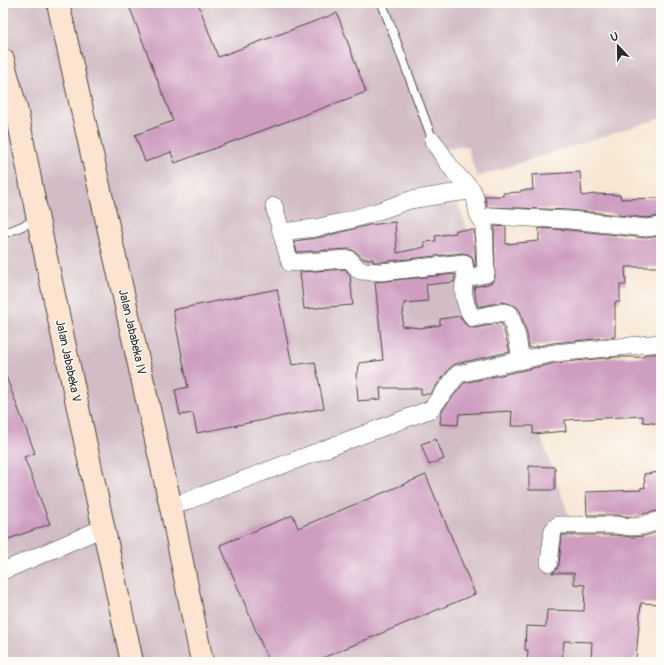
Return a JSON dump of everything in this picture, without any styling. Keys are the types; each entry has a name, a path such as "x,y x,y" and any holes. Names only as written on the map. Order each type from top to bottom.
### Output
{"street":[{"name":"Jalan Jababeka IV","path":"61,4 171,507 202,662"},
{"name":"Jalan Jababeka V","path":"3,60 10,114 38,220 132,662"},
{"path":"433,141 459,178 473,191 477,214 484,222"},
{"path":"281,232 315,228 346,221 410,200 473,191"},
{"path":"274,206 289,261 293,264 350,259 360,271 381,272 463,263 466,278 463,286 469,313 473,318 504,312 510,314 517,337 521,360"},
{"path":"466,278 486,274 484,222 486,218 490,216 570,220 646,228 661,226"},
{"path":"171,507 431,409 458,374 554,354 661,344"},
{"path":"549,563 553,530 558,526 617,525 631,527 641,526 661,520"},
{"path":"3,570 103,528"}],"lane":[{"path":"382,3 433,141"},
{"path":"3,234 38,220"}],"shaded area":[{"path":"3,3 661,3 661,118 477,177 467,146 439,150 621,662 3,662"}],"building":[{"path":"128,3 198,3 218,57 337,13 366,92 175,163 171,152 145,162 135,135 173,121"},
{"path":"580,172 582,196 595,194 620,195 621,199 661,198 661,216 647,218 570,210 487,207 485,196 503,196 503,193 533,190 532,175"},
{"path":"395,222 397,253 425,247 424,242 436,241 435,236 456,233 456,230 474,230 476,266 474,266 472,257 463,253 373,262 373,259 363,259 356,252 349,249 297,252 294,241 317,238 369,225"},
{"path":"494,226 506,227 506,244 539,241 539,228 646,238 660,236 660,267 625,267 626,285 620,285 620,302 615,302 615,337 553,343 529,348 527,334 520,311 517,307 502,302 478,307 476,301 474,287 488,284 495,278"},
{"path":"345,269 350,275 353,305 304,309 300,272"},
{"path":"455,274 454,282 426,285 428,301 404,303 402,326 420,328 440,325 440,319 460,316 465,324 475,328 502,323 510,352 455,364 450,368 430,394 421,394 421,388 380,388 381,399 358,401 356,373 358,373 359,363 383,360 375,282"},
{"path":"277,289 292,365 315,362 324,408 197,433 193,413 180,415 175,390 188,387 173,310"},
{"path":"661,354 661,424 643,422 643,416 565,420 566,431 533,434 533,426 511,426 512,411 459,414 458,425 440,424 441,412 464,383 556,363 615,357 644,357 644,355"},
{"path":"4,371 35,453 24,457 50,524 3,541 3,372"},
{"path":"436,439 444,459 429,465 421,444"},
{"path":"529,466 555,467 555,490 529,490"},
{"path":"661,472 661,510 631,517 617,515 587,515 586,492 641,490 641,487 645,488 644,474"},
{"path":"426,475 475,594 313,662 269,662 220,545 293,515 298,528"},
{"path":"660,531 659,567 661,567 661,604 641,603 636,658 634,658 634,662 591,662 592,642 564,641 562,662 527,662 528,650 525,650 526,626 546,627 547,610 584,611 585,585 574,584 574,573 552,573 557,569 559,564 562,535 616,535 632,537 644,536"}]}
